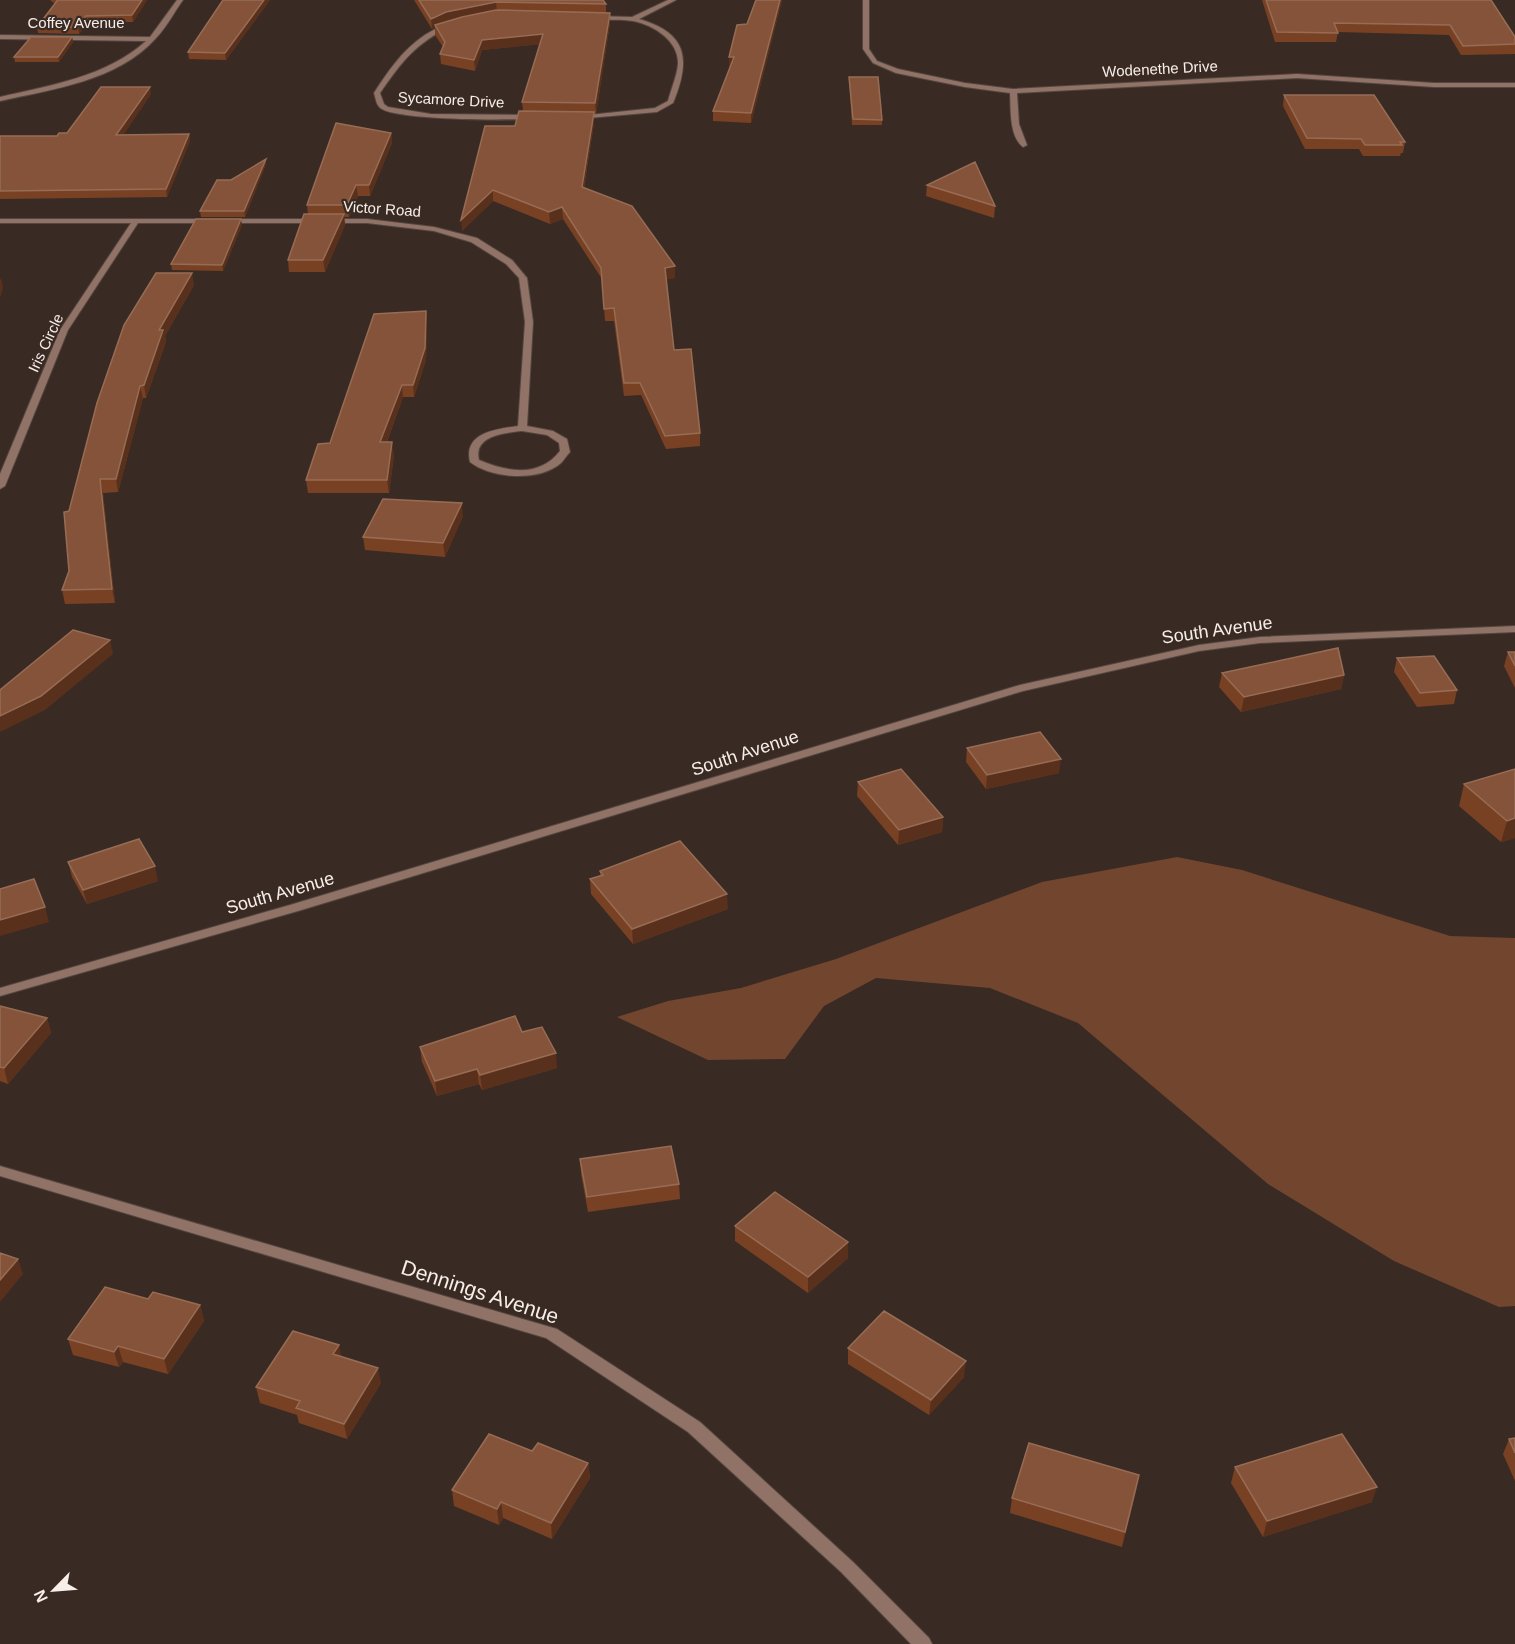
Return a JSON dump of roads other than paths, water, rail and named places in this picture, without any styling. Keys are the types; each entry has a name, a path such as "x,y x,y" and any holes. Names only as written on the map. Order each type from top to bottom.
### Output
{"street":[{"path":"0,99 87,76 125,59 152,39 180,0"},
{"path":"633,20 673,0"},
{"name":"Wodenethe Drive","path":"866,0 866,49 875,62 896,71 925,78 1013,91 1297,76 1434,86 1515,85"},
{"path":"566,118 623,115 657,110 671,102 682,62 674,43 663,31 648,23 589,18"},
{"name":"Sycamore Drive","path":"458,23 430,33 406,49 377,93 381,105 386,109 431,116 543,118"},
{"name":"Coffey Avenue","path":"0,37 123,36 152,39"},
{"path":"1013,91 1015,124 1023,145"},
{"name":"Victor Road","path":"0,221 367,221 434,228 474,240 509,262 523,278 529,322 522,428"},
{"name":"Iris Circle","path":"0,486 64,330 136,221"},
{"path":"522,428 537,429 560,437 567,451 563,458 543,470 521,474 497,472 475,462 471,455 473,447 480,440 506,430 522,428"},
{"name":"South Avenue","path":"0,992 294,908 1020,688 1199,648 1260,640 1515,629"},
{"name":"Dennings Avenue","path":"0,1171 551,1333 694,1427 848,1567 923,1644"}]}
